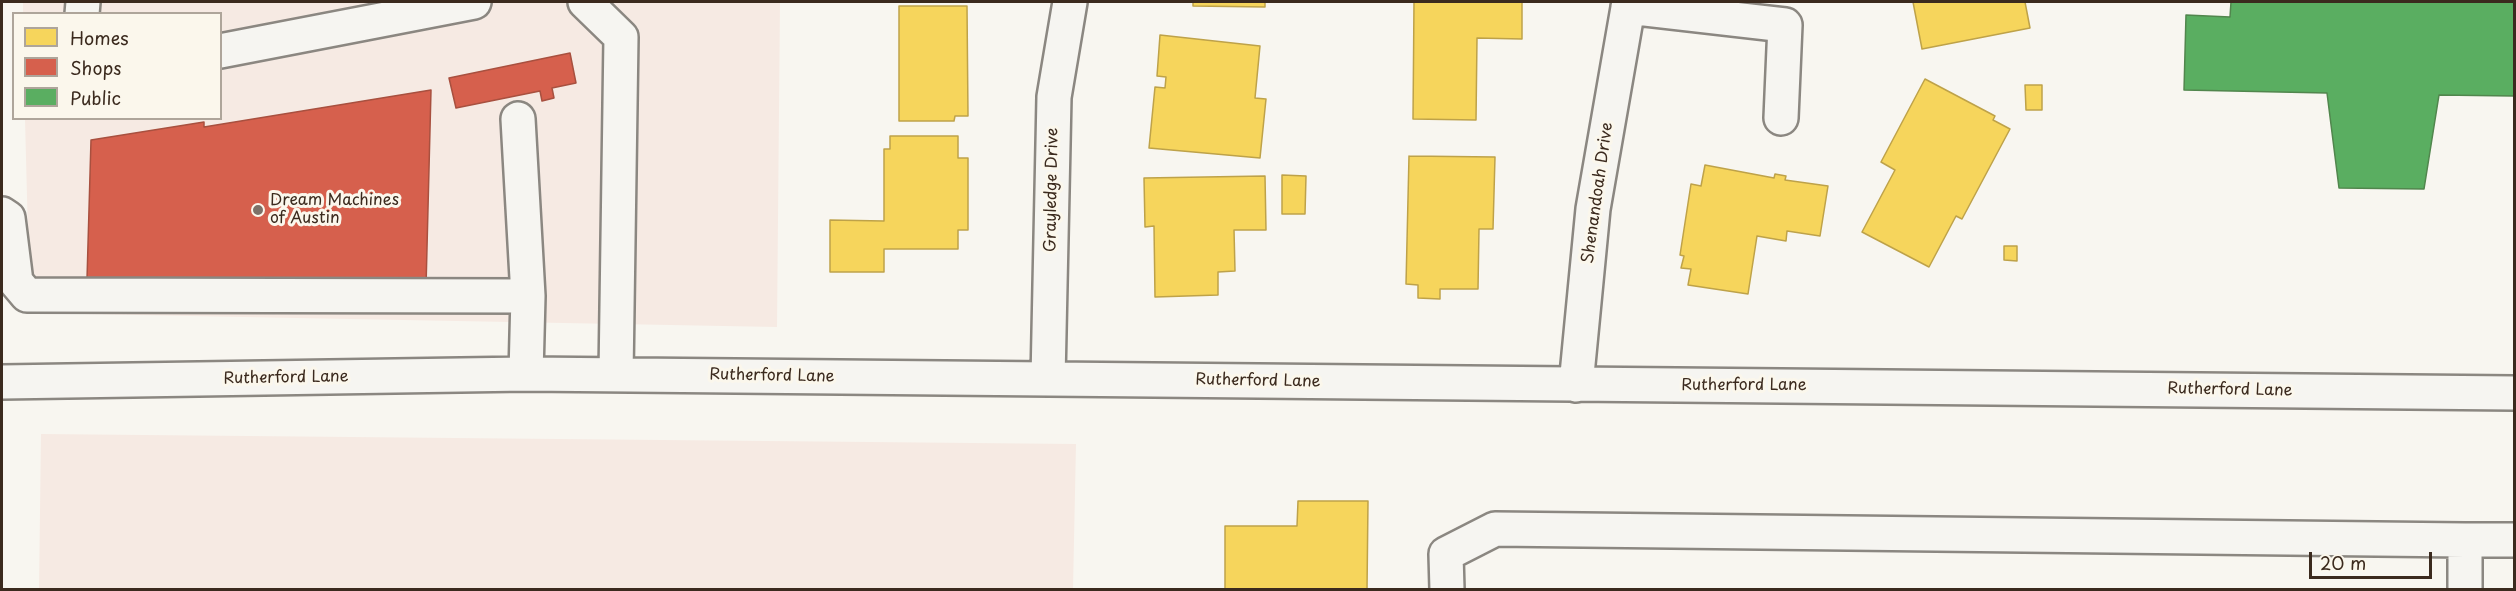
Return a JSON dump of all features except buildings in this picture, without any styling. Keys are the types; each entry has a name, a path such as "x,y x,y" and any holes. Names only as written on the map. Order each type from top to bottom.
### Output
{"street":[{"path":"222,51 474,2"},
{"path":"585,2 621,37 616,375"},
{"name":"Grayledge Drive","path":"1048,379 1054,97 1070,2"},
{"path":"1629,4 1785,25 1781,118"},
{"name":"Shenandoah Drive","path":"1576,385 1593,209 1629,4"},
{"path":"518,119 528,296 526,374"},
{"path":"2,214 8,218 16,282 27,295 528,296"},
{"name":"Rutherford Lane","path":"2,381 526,374 2514,393"},
{"path":"1447,590 1446,554 1495,529 2514,540"},
{"path":"2465,540 2465,590"}],"shaded area":[{"path":"23,2 780,2 777,327 30,313 25,120 222,120 222,12 23,12"},
{"path":"41,434 1076,444 1073,589 39,589"}],"place":[{"name":"Dream Machines of Austin","path":"258,210"}]}
